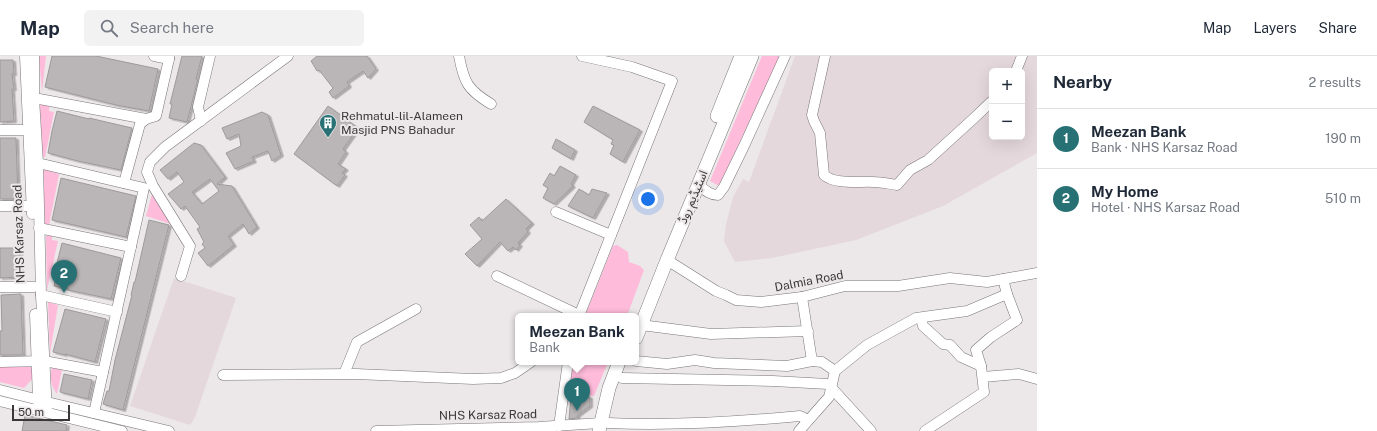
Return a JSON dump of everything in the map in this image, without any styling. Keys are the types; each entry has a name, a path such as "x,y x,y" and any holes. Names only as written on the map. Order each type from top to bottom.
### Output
{"main road":[{"name":"اسٹیڈیم روڈ","path":"639,319 741,56"},
{"name":"اسٹیڈیم روڈ","path":"639,320 667,260 752,56"},
{"path":"603,427 609,388 618,365"},
{"path":"603,427 614,401 626,365"}],"street":[{"name":"NHS Karsaz Road","path":"25,56 30,70 34,98 38,163 35,206 34,286 43,406"},
{"name":"NHS Karsaz Road","path":"34,56 30,70 28,130 38,228 40,362"},
{"path":"124,182 140,124 146,119 156,116 169,57 154,56"},
{"path":"201,121 198,107 210,56"},
{"path":"181,276 190,246 153,186 147,172 150,162 164,147 288,56"},
{"path":"459,56 462,75 472,91 491,104"},
{"path":"580,313 672,81 632,68 582,56"},
{"path":"698,184 710,194 715,195 718,195 724,187 785,56"},
{"path":"824,56 812,115 820,133 824,175 836,181 875,182 897,185 910,170 928,160 989,104"},
{"path":"1017,68 1022,56"},
{"path":"34,98 146,119"},
{"path":"0,130 28,130"},
{"path":"38,163 124,182 144,188 94,413"},
{"path":"0,206 35,206"},
{"path":"556,212 611,235"},
{"path":"38,228 131,248"},
{"name":"Dalmia Road","path":"667,260 716,291 736,300 761,302 802,297 845,286 898,286 950,278 987,282 1037,273"},
{"path":"498,276 573,313"},
{"path":"925,431 984,392 981,366 976,350 991,337 1017,320 1003,279"},
{"path":"0,287 34,286"},
{"path":"799,431 829,397 835,371 868,345 916,318 967,312 1007,294"},
{"path":"40,295 116,312"},
{"path":"802,297 812,362"},
{"path":"344,374 357,342 416,309"},
{"path":"921,318 923,326 943,344 950,345 960,357 981,366"},
{"path":"639,322 711,334 808,331"},
{"path":"639,361 667,364 696,360 714,363 786,366 822,362 835,371"},
{"path":"0,362 40,362 103,372"},
{"path":"223,375 344,374 473,379 501,378 515,373 527,365"},
{"path":"559,426 568,365"},
{"path":"983,377 1019,374 1037,379"},
{"path":"622,378 807,382 828,384 871,431"},
{"path":"0,390 43,406 122,431"},
{"path":"0,401 94,413 169,431"},
{"name":"NHS Karsaz Road","path":"376,431 539,429 559,426 603,427 640,424 720,423 800,416 808,420"}],"shaded area":[{"path":"39,56 46,56 42,92"},
{"path":"762,56 780,56 719,186 710,181"},
{"path":"795,56 1037,56 1037,153 943,206 856,240 772,258 735,262 724,241 726,224 733,197 743,179 749,182"},
{"path":"40,104 49,104 49,111 54,112 45,157 42,157"},
{"path":"43,169 59,174 49,225 45,224"},
{"path":"152,194 174,225 146,216"},
{"path":"46,236 52,236 52,240 58,241 47,290"},
{"path":"617,245 628,252 629,262 640,266 644,270 628,313 586,313 613,246"},
{"path":"174,278 236,298 195,417 190,425 130,406"},
{"path":"48,302 58,305 50,353"},
{"path":"570,365 607,365 594,396 566,394"},
{"path":"0,367 31,367 34,377 24,388 0,382"},
{"path":"52,368 62,370 57,394 51,381"}],"building":[{"path":"52,56 96,56 158,69 149,111 116,105 45,87"},
{"path":"182,56 202,56 187,122 169,118 172,104 170,104"},
{"path":"317,56 367,56 376,69 368,78 363,71 347,82 349,86 333,98 329,92 333,88 319,70 317,71 311,61"},
{"path":"0,60 13,60 14,74 12,74 14,89 12,89 14,121 0,122"},
{"name":"Rehmatul-lil-Alameen Masjid PNS Bahadur","path":"328,106 358,128 343,149 346,152 338,164 346,169 342,173 345,175 337,186 294,154"},
{"path":"593,106 640,130 623,162 610,154 614,145 611,144 613,140 584,122"},
{"path":"57,111 132,128 121,170 48,153"},
{"path":"262,112 268,115 281,155 272,161 268,151 252,157 254,161 235,169 226,153 241,146 239,134 227,139 222,128"},
{"path":"0,138 16,138 18,199 0,199"},
{"path":"556,139 575,150 571,159 552,148"},
{"path":"194,143 201,145 225,177 217,184 232,186 257,227 249,234 243,224 228,236 234,245 208,266 198,253 205,248 202,244 204,242 197,229 200,227 185,206 181,209 168,194 184,182 177,172 168,179 160,170","holes":["210,179 219,191 202,204 192,192"]},
{"path":"560,166 576,175 571,184 573,186 554,204 543,198 548,188 543,185 550,173 554,176"},
{"path":"61,178 136,196 126,237 52,220"},
{"path":"579,189 589,195 592,189 607,193 593,218 568,206"},
{"path":"506,199 532,223 526,229 528,232 518,243 520,245 516,250 513,247 508,251 500,242 477,266 465,254 482,239 470,225 479,217 482,221"},
{"path":"149,220 169,225 123,410 103,404 107,391 109,391 115,360"},
{"path":"62,243 121,258 111,299 54,286 59,263 57,263"},
{"path":"0,248 20,248 20,277 0,278"},
{"path":"21,294 23,355 0,355 0,331 2,331 1,295"},
{"path":"65,309 106,319 95,362 53,352"},
{"path":"64,374 92,380 88,399 60,392"},
{"path":"571,395 590,397 590,406 578,415 577,418 569,419"},
{"path":"25,415 67,425 66,431 22,431"}],"place":[{"name":"Rehmatul-lil-Alameen Masjid PNS Bahadur","path":"328,138"},
{"name":"My Home","path":"64,293"},
{"name":"Meezan Bank","path":"577,411"}]}
